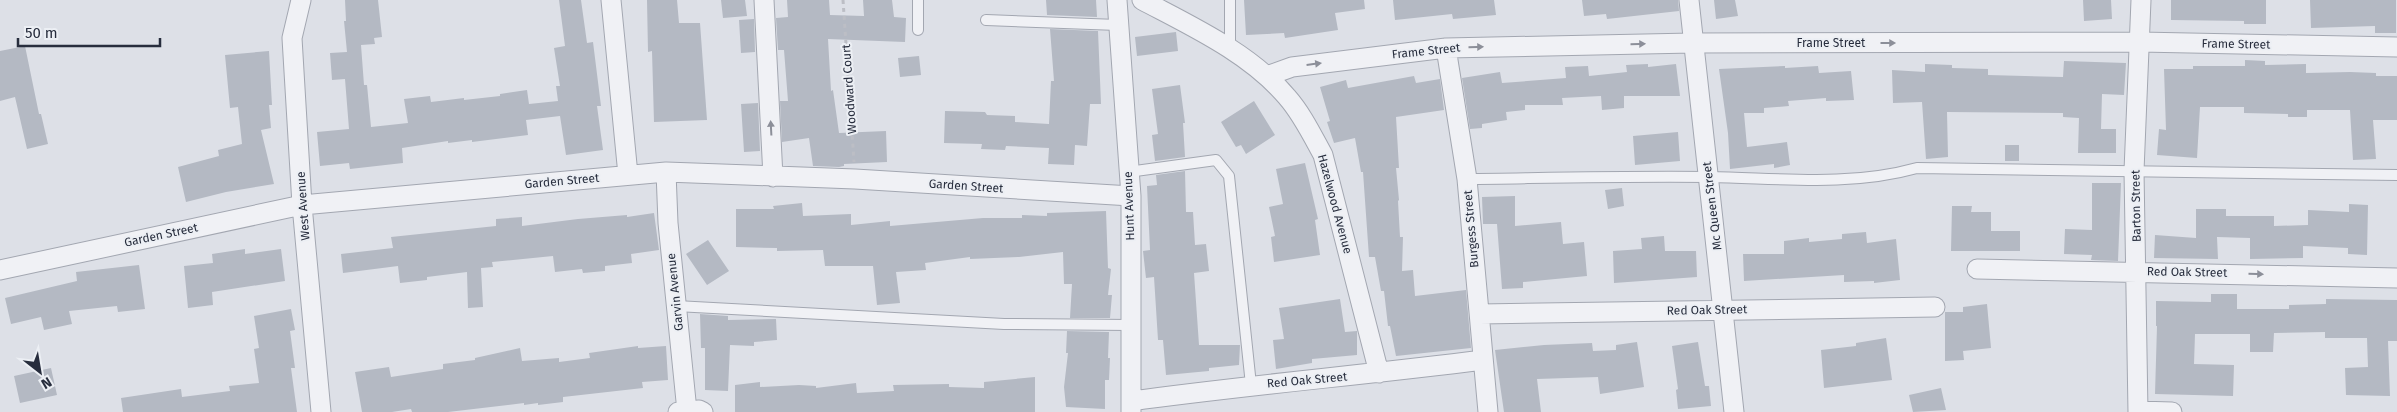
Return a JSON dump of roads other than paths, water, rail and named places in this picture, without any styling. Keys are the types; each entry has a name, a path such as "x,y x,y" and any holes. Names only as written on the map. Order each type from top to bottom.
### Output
{"street":[{"name":"West Avenue","path":"301,0 292,38 302,205 321,412"},
{"path":"611,0 628,175"},
{"path":"764,0 773,176"},
{"name":"Hunt Avenue","path":"1116,0 1131,196 1131,407"},
{"name":"Hazelwood Avenue","path":"1142,0 1230,50 1268,76 1287,97 1307,125 1323,155 1379,373"},
{"name":"Mc Queen Street","path":"1689,0 1692,43 1724,310 1734,412"},
{"name":"Barton Street","path":"2138,411 2138,271 2134,171 2141,0"},
{"name":"Frame Street","path":"1268,76 1292,67 1446,48 1692,43 2140,42 2397,47"},
{"name":"Burgess Street","path":"1446,48 1467,179 1488,412"},
{"name":"Garden Street","path":"0,270 302,205 666,172 855,179 1131,196"},
{"name":"Garvin Avenue","path":"666,172 668,223 689,412"},
{"name":"Red Oak Street","path":"1977,269 2397,278"},
{"name":"Red Oak Street","path":"1480,314 1935,307"},
{"name":"Red Oak Street","path":"1131,407 1251,385 1379,373 1482,360"},
{"path":"2138,411 2172,412"}],"lane":[{"path":"918,0 918,30"},
{"path":"1230,0 1230,50"},
{"path":"986,20 1118,25"},
{"path":"1128,172 1216,160 1229,176 1251,385"},
{"path":"1467,179 1708,177 1854,180 1894,174 1917,168 2397,175"},
{"path":"676,306 1004,324 1131,325"}]}
